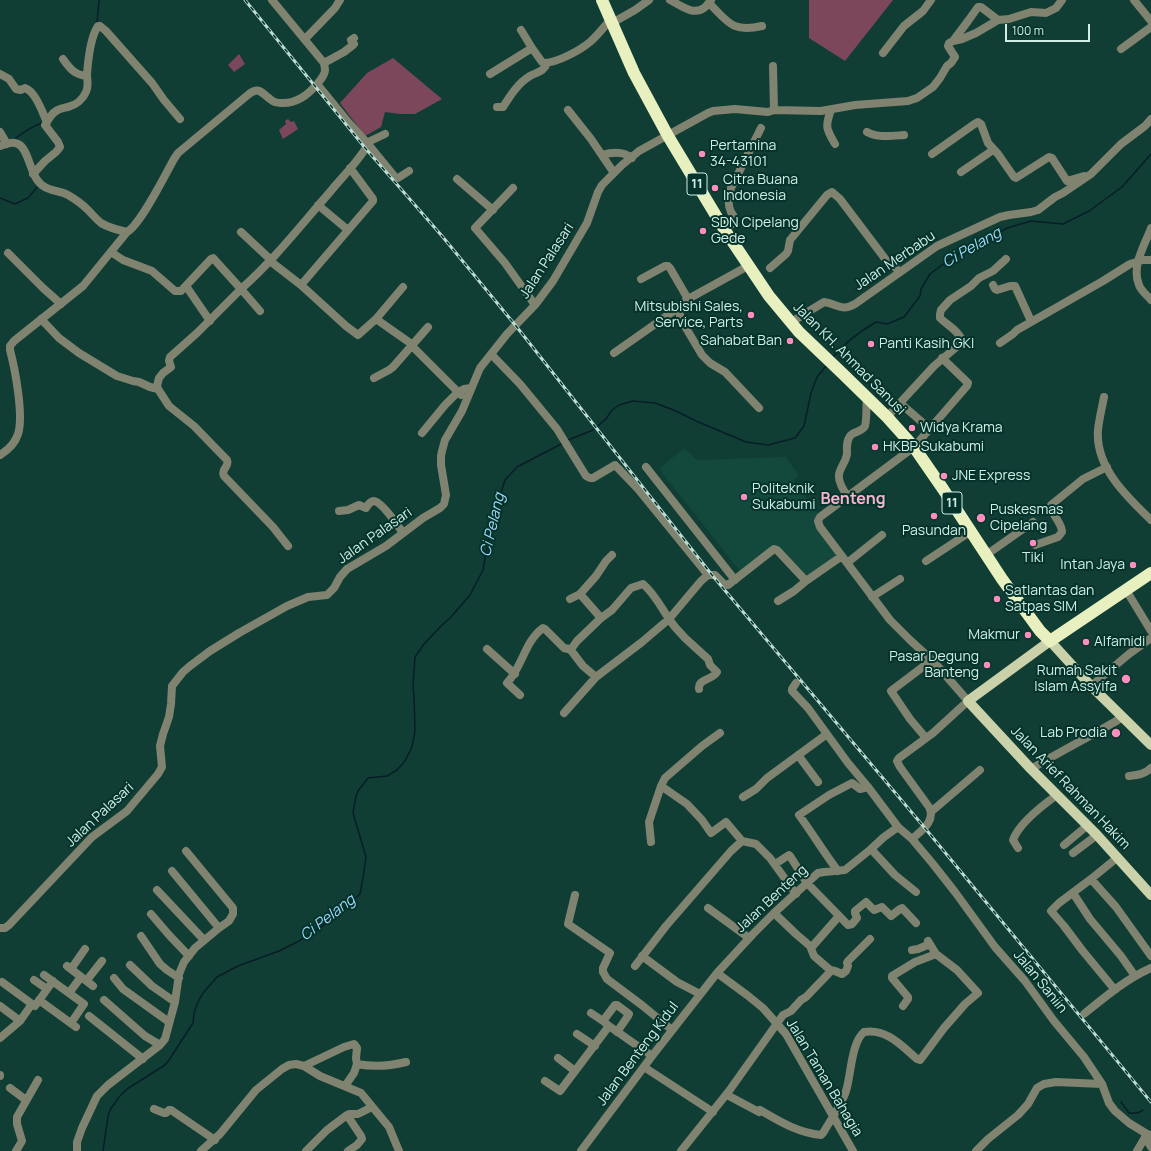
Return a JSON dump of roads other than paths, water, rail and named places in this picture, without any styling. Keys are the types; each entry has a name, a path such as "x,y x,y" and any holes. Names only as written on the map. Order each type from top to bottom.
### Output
{"highway":[{"name":"Jalan KH. Ahmad Sanusi","path":"602,0 634,73 668,136 748,266 790,323 844,374 887,417 914,447 1014,596 1040,631 1050,641"},
{"path":"1050,641 1151,572"}],"main road":[{"path":"968,701 1050,641 1091,686 1151,744"},
{"name":"Jalan Arief Rahman Hakim","path":"968,701 1031,769 1088,825 1151,895"}],"street":[{"path":"0,455 13,444 19,428 20,417 17,384 10,350 10,346 14,341 83,286 127,232 134,226 178,153 249,94 259,91 263,92 273,101 281,103 291,102 305,96 324,75 324,63 272,0"},
{"path":"305,39 335,8 340,0"},
{"path":"521,30 542,62 547,63 560,59 584,46 611,21 635,10 650,0"},
{"path":"670,0 691,11 704,8 710,1 731,25 736,27 753,28 762,26"},
{"path":"883,53 904,26 923,11 931,0"},
{"path":"953,41 969,36 998,20 1009,19 1031,12 1046,13 1056,8 1062,0"},
{"path":"1134,0 1151,21"},
{"path":"953,41 978,7 981,7 998,20"},
{"path":"33,174 60,147 58,142 45,126 47,122 56,111 61,108 72,106 82,99 87,89 89,56 97,27 100,26 106,31 180,119"},
{"path":"1121,48 1151,27"},
{"path":"324,63 344,52 353,45 354,44 351,40 354,38"},
{"name":"Jalan Palasari","path":"0,928 5,928 9,925 92,837 127,811 158,774 162,767 160,746 169,717 172,686 183,672 210,651 296,601 313,596 327,596 347,569 386,546 444,504 446,495 441,460 442,451 445,440 462,411 480,368 507,334 535,305 558,273 587,223 600,188 614,173 640,151 713,111 735,109 768,112 774,110 821,112 908,101 917,98 933,87 955,57 948,46 949,43 953,41"},
{"path":"490,74 532,48"},
{"path":"63,59 72,71 77,74 87,76"},
{"path":"497,107 503,107 518,86 529,77 545,68 547,63"},
{"path":"773,66 774,110"},
{"path":"0,74 9,80 16,89 21,90 25,88 30,90 37,100 47,122"},
{"path":"317,84 395,177 398,178 408,171"},
{"path":"568,110 591,139 614,173"},
{"path":"831,110 826,127 835,144"},
{"name":"Jalan Merbabu","path":"790,323 824,302 843,308 849,307 933,248 1000,217 1038,210 1055,197 1091,174 1121,144 1145,126 1151,119"},
{"path":"932,154 978,122 981,124 988,143 1016,178 1050,157 1067,181 1091,174"},
{"path":"724,229 735,221 729,207 731,188 761,128"},
{"path":"0,132 4,145 17,143 24,149 33,174 40,184 46,188 65,193 87,209 101,222 114,229 127,232"},
{"path":"867,132 873,135 904,135"},
{"path":"288,546 273,527 224,476 223,471 228,465 228,460 194,426 169,406 158,390 157,386 159,378 171,366 168,360 170,357 210,321 270,260 350,168 367,144 385,134"},
{"path":"961,172 993,150"},
{"path":"602,155 616,152 627,154 632,158"},
{"path":"301,285 373,201 350,168"},
{"path":"457,179 493,210"},
{"path":"513,188 475,228 505,263 535,305"},
{"path":"770,268 786,254 790,239 827,195 832,192 840,199 886,260 896,268 899,273"},
{"path":"318,205 348,230"},
{"path":"1146,260 1141,251 1149,238 1151,228"},
{"path":"241,232 270,260 301,285 357,335 360,334 376,318 403,287"},
{"path":"111,252 123,260 152,272 177,292 181,291 213,258 260,310"},
{"path":"8,253 61,304"},
{"path":"887,417 942,358 960,344 962,340 960,336 940,318 941,310 950,300 971,286 979,278 993,271 1006,259"},
{"path":"1146,260 1137,272 1138,284 1151,300"},
{"path":"1000,343 1017,330 1104,281 1123,268 1146,260"},
{"path":"642,279 668,266 688,299"},
{"path":"614,353 678,308 688,299 748,266"},
{"path":"993,285 997,290 1015,286 1031,322"},
{"path":"186,286 210,321"},
{"path":"678,308 678,314 682,323 702,355 710,363 729,376 759,408"},
{"path":"376,318 412,346 466,399"},
{"path":"41,319 59,338 79,353 117,376 139,382 158,390"},
{"path":"374,378 389,370 428,327"},
{"path":"491,354 520,384 557,429 586,476 593,478 616,465 638,489 708,575"},
{"path":"796,683 792,691 808,708 848,763 898,827 912,839 929,822 932,811 897,761 968,701 932,660 898,629 886,615 818,525 818,521 820,517 914,447 968,384 942,358"},
{"path":"422,433 458,392 471,388"},
{"path":"1104,397 1098,431 1101,454 1111,476 1120,488 1151,520"},
{"path":"848,496 838,478 847,454 846,446 849,438 854,432 863,429 866,424 867,398"},
{"path":"900,403 930,429"},
{"path":"646,467 735,580"},
{"path":"1035,545 1058,537 1062,532 1061,526 1051,509 1051,504 1083,479 1107,467"},
{"path":"339,511 348,510 359,505 366,508 372,501 378,502 403,533"},
{"path":"986,555 1033,522"},
{"path":"926,561 970,532"},
{"path":"847,564 882,535"},
{"path":"564,713 596,677 670,619 701,581 708,575 715,575 722,583 726,585 729,584 774,549 777,550 806,581"},
{"path":"570,599 580,594 612,555"},
{"path":"778,601 842,556"},
{"path":"872,597 900,579"},
{"path":"570,649 601,618 612,610 630,588 643,584 653,595 684,638 708,659 710,665 717,672 714,676 701,682 699,689"},
{"path":"1126,590 1151,631"},
{"path":"580,594 601,618"},
{"path":"520,695 507,684 515,674 530,643 543,628 545,628 564,648 570,649 583,666 596,677"},
{"path":"1091,686 1129,654 1151,638"},
{"path":"487,648 515,674"},
{"path":"926,738 910,720 890,691 932,660"},
{"path":"1031,769 1123,717"},
{"path":"651,842 650,822 661,786 665,778 702,746 720,733"},
{"path":"742,797 827,734"},
{"path":"798,755 818,782"},
{"path":"1129,776 1142,774 1151,768"},
{"path":"932,811 980,770"},
{"path":"838,871 799,815 829,795 852,783 860,789 868,787"},
{"path":"661,786 687,804 702,820 711,833 726,822 742,841 756,844 775,864 796,894"},
{"path":"1018,848 1012,840 1015,833 1036,810 1057,795"},
{"path":"1064,845 1088,825"},
{"name":"Jalan Benteng","path":"717,973 774,913 820,872 845,870 898,827"},
{"path":"1073,853 1097,835"},
{"name":"Jalan Saniin","path":"912,839 955,892 995,947 1025,982 1054,1021 1084,1057 1102,1084 1109,1103 1115,1111 1129,1124 1148,1135"},
{"path":"635,966 685,904 742,841"},
{"path":"871,849 895,875 916,892"},
{"path":"77,1151 77,1142 82,1128 97,1096 108,1085 160,1045 165,1039 175,1002 179,974 184,962 195,948 229,921 233,914 233,908 186,851"},
{"path":"775,864 790,855 807,883 847,924 850,925 857,918 855,911 866,902 874,910 882,907 891,916 902,908 916,923"},
{"path":"1114,990 1051,911 1059,903 1118,857"},
{"path":"172,871 219,928"},
{"path":"1091,879 1116,907 1151,956"},
{"path":"157,890 204,940"},
{"path":"1073,893 1090,919 1121,956 1135,976"},
{"path":"575,895 568,924 610,953 603,968 603,972 607,979 672,1030"},
{"path":"708,908 749,938"},
{"path":"774,913 811,948 814,956 830,970 842,974 848,968 848,961 870,939"},
{"path":"151,914 190,956"},
{"path":"811,948 839,916"},
{"path":"141,936 160,964 179,978"},
{"path":"727,1095 752,1109 759,1112 760,1110 791,1127 819,1135 822,1134 845,1094 855,1049 864,1032 881,1033 889,1036 919,1060 948,1023 965,1004 978,994 978,992 957,970 936,954 929,942 918,949 912,950"},
{"path":"85,949 69,967 87,981"},
{"path":"903,1006 908,997 892,978 892,976 915,962 936,954"},
{"path":"642,956 677,982 700,994"},
{"path":"69,993 87,981 102,961"},
{"path":"130,965 152,986 175,1002"},
{"path":"1084,1014 1114,990 1135,976 1151,968"},
{"path":"681,1151 727,1095 783,1014 791,1011 801,1000 813,991 830,970"},
{"name":"Jalan Benteng Kidul","path":"581,1151 652,1056 717,973"},
{"name":"Jalan Taman Bahagia","path":"717,973 748,995 763,1008 786,1034 853,1151"},
{"path":"2,982 73,1025 84,1004 44,975"},
{"path":"114,978 123,989 169,1022"},
{"path":"34,980 47,989"},
{"path":"0,1038 20,1020 53,981"},
{"path":"104,1000 145,1036 160,1045"},
{"path":"545,1081 560,1091 595,1046 616,1004 629,1014 617,1032"},
{"path":"0,1006 20,1020"},
{"path":"592,1013 652,1056"},
{"path":"89,1016 143,1059"},
{"path":"577,1034 595,1046"},
{"path":"304,1066 344,1047 354,1044 357,1048 357,1064 354,1073 345,1086"},
{"path":"558,1058 575,1071"},
{"path":"357,1064 369,1066 389,1066 406,1062"},
{"path":"201,1151 215,1140 225,1129 256,1090 282,1069 289,1065 296,1064 304,1066 335,1083 361,1093 389,1127 399,1151"},
{"path":"644,1067 713,1112"},
{"path":"16,1151 22,1141 17,1124 17,1117 38,1080"},
{"path":"976,1151 988,1139 1018,1115 1028,1104 1037,1088 1044,1084 1056,1082 1102,1084"},
{"path":"10,1088 26,1100"},
{"path":"306,1151 327,1130 347,1115 358,1114 372,1107"},
{"path":"154,1109 165,1114 171,1110 215,1140"},
{"path":"347,1115 362,1139 357,1145 348,1151"},
{"path":"1148,1135 1151,1147"},
{"path":"1137,1151 1148,1135"}],"waterway":[{"path":"97,23 99,0"},
{"path":"17,140 16,138 25,131 42,123"},
{"name":"Ci Pelang","path":"833,357 853,338 876,322 887,324 904,317 920,296 921,289 930,274 954,256 1007,228 1031,221 1063,224 1089,211 1122,187 1151,154"},
{"path":"0,198 15,204 28,198 38,186"},
{"name":"Ci Pelang","path":"568,440 593,430 606,419 612,410 619,405 633,401 655,403 746,442 768,445 795,438 804,426 811,393 817,377 827,365"},
{"name":"Ci Pelang","path":"103,1151 110,1110 127,1089 165,1065 193,1023 194,1013 203,993 217,977 238,966 279,951 299,941 323,926 360,894 366,857 353,813 356,796 368,778 387,776 397,770 405,761 412,747 415,731 413,686 415,657 424,644 451,617 470,595 483,570 491,525 505,480 517,467 563,443"},
{"path":"1121,1102 1129,1113 1138,1113 1143,1110"}],"railway":[{"path":"245,0 366,149 442,236 516,326 712,575 924,827 1151,1102"}],"place":[{"name":"Pertamina 34-43101","path":"702,154"},
{"name":"Citra Buana Indonesia","path":"715,188"},
{"name":"SDN Cipelang Gede","path":"703,231"},
{"name":"Mitsubishi Sales, Service, Parts","path":"751,315"},
{"name":"Sahabat Ban","path":"790,341"},
{"name":"Panti Kasih GKI","path":"871,344"},
{"name":"Widya Krama","path":"912,428"},
{"name":"HKBP Sukabumi","path":"875,447"},
{"name":"JNE Express","path":"944,476"},
{"name":"Politeknik Sukabumi","path":"744,497"},
{"name":"Pasundan","path":"934,516"},
{"name":"Puskesmas Cipelang","path":"981,518"},
{"name":"Tiki","path":"1033,543"},
{"name":"Intan Jaya","path":"1133,565"},
{"name":"Satlantas dan Satpas SIM","path":"997,599"},
{"name":"Makmur","path":"1028,635"},
{"name":"Alfamidi","path":"1086,642"},
{"name":"Pasar Degung Banteng","path":"987,665"},
{"name":"Rumah Sakit Islam Assyifa","path":"1126,679"},
{"name":"Lab Prodia","path":"1116,733"}],"district":[{"name":"Benteng","path":"853,500"}]}
